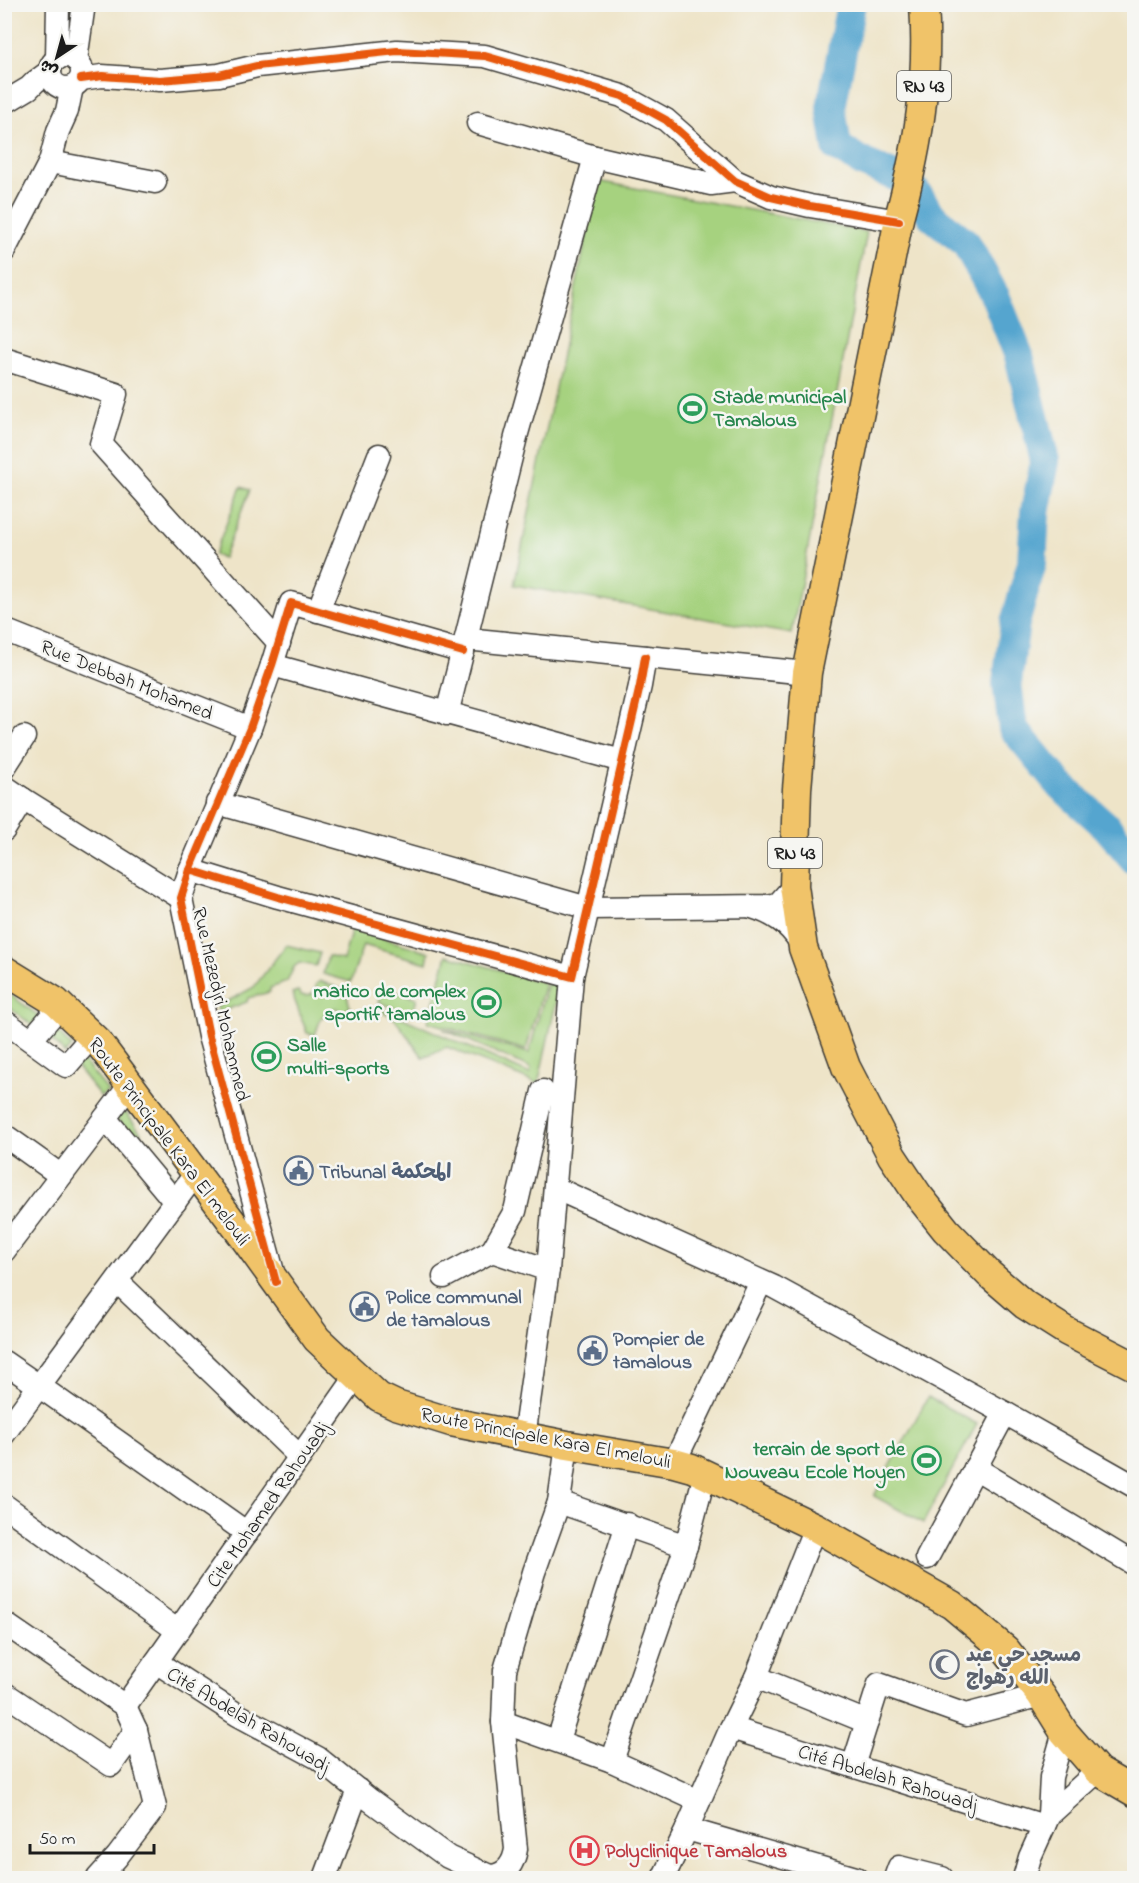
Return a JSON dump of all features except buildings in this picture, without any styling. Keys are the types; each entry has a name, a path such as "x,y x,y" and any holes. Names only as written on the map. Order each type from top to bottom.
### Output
{"main road":[{"name":"RN 43","path":"924,4 926,56 921,121 807,673 797,789 794,886 803,948 846,1067 892,1156 918,1195 946,1230 989,1274 1025,1305 1066,1331 1134,1366"},
{"name":"Route Principale Kara El melouli","path":"4,970 60,1006 92,1036 196,1173 253,1233 276,1282 317,1339 379,1397 396,1405 451,1422 674,1463 705,1474 815,1527 952,1605 1006,1650 1041,1695 1064,1732 1098,1770 1132,1785"}],"street":[{"path":"58,4 70,74"},
{"path":"4,251 50,162 58,131 67,111 70,74 84,4"},
{"path":"4,103 29,88 70,74 160,80 219,75 257,66 397,51 485,56 622,96 666,120 735,181 771,197 810,206 900,217"},
{"path":"478,123 595,157 711,184 735,181"},
{"path":"447,714 516,437 595,157"},
{"path":"50,162 154,182"},
{"path":"4,358 116,394 101,444 279,643"},
{"path":"379,455 318,611 465,645 645,657 807,673"},
{"name":"Rue Mezedjri Mohammed","path":"253,1233 181,898 217,803 250,728 291,603 318,611"},
{"name":"Rue Debbah Mohamed","path":"4,630 250,728"},
{"path":"524,1437 548,1270 572,977 645,657"},
{"path":"272,665 622,760"},
{"path":"4,768 24,737"},
{"path":"4,830 14,793 181,898"},
{"path":"217,803 588,908 750,907 778,904 794,886"},
{"path":"190,870 278,897 572,977"},
{"path":"750,907 768,912 789,927 798,936 803,948"},
{"path":"31,1040 60,1006"},
{"path":"4,1021 66,1066 92,1036"},
{"path":"4,1251 130,1085"},
{"path":"444,1277 492,1251 515,1211 543,1091"},
{"path":"105,1118 175,1202"},
{"path":"4,1135 60,1176"},
{"path":"4,1434 196,1173"},
{"path":"555,1188 774,1287 1134,1486"},
{"path":"492,1251 548,1270"},
{"path":"117,1281 300,1457"},
{"path":"674,1463 761,1282"},
{"path":"4,1362 247,1533"},
{"name":"Cite Mohamed Rahouadj","path":"125,1706 356,1377"},
{"path":"927,1558 1005,1413"},
{"name":"Cité Abdelah Rahouadj","path":"156,1662 238,1715 318,1758 448,1857 493,1877 515,1870 516,1849 503,1722 505,1670 534,1572 559,1502 567,1445"},
{"path":"975,1468 1134,1564"},
{"path":"612,1761 686,1546 705,1474"},
{"path":"559,1502 686,1546"},
{"path":"4,1505 178,1631"},
{"path":"558,1740 627,1524"},
{"path":"663,1878 756,1677 815,1527"},
{"path":"4,1623 125,1706 136,1730 155,1807 98,1878"},
{"path":"756,1677 867,1722"},
{"path":"853,1766 879,1684 966,1715 1041,1695"},
{"path":"4,1693 111,1765 136,1730"},
{"path":"503,1722 612,1761 699,1801"},
{"name":"Cité Abdelah Rahouadj","path":"731,1728 853,1766 1046,1820"},
{"path":"1024,1878 1030,1857 1046,1820 1051,1777 1058,1746 1064,1732"},
{"path":"1046,1820 1098,1770"},
{"path":"325,1878 358,1790"},
{"path":"687,1829 856,1878"},
{"path":"895,1878 898,1867 942,1878"}],"green space":[{"name":"Stade municipal Tamalous","path":"598,181 867,232 792,634 514,585"},
{"path":"241,487 250,490 223,558 214,555"},
{"path":"352,929 429,952 427,963 363,945 351,982 323,974 328,956 343,960"},
{"path":"286,945 320,953 316,966 299,963 294,967 287,982 270,988 270,992 248,998 247,1002 223,1011 224,1015 219,1016 217,1007 254,987"},
{"name":"matico de complex sportif tamalous","path":"447,955 545,983 526,1050 428,1022"},
{"path":"320,981 346,991 350,1007 344,1011 335,1008 321,1018 315,1035 307,1033 292,993 298,991 301,995 310,995"},
{"path":"548,983 560,985 538,1084 447,1047 423,1057 394,1018 377,1010 378,1007 530,1074 531,1068 443,1029 529,1053"},
{"path":"384,988 417,998 412,1015 379,1002"},
{"path":"4,990 40,1017 33,1026 5,1004"},
{"path":"52,1026 72,1047 65,1054 45,1033"},
{"path":"81,1058 108,1091 101,1097 74,1064"},
{"path":"125,1111 142,1134 134,1140 116,1118"},
{"path":"148,1142 176,1180 168,1186 140,1149"},
{"name":"terrain de sport de Nouveau Ecole Moyen","path":"928,1397 977,1424 923,1523 874,1496"}],"waterway":[{"path":"851,4 831,108 837,147 864,163 909,182 932,216 966,243 996,298 1019,356 1045,461 1035,512 1032,563 1015,623 1007,683 1013,728 1061,786 1106,826 1134,859"}],"cycle path":[{"path":"81,79 102,76 160,80 219,75 257,66 397,51 485,56 622,96 666,120 735,181 771,197 899,221"},
{"path":"276,1282 209,1036 181,898 190,870 250,728 291,603 463,652"},
{"path":"190,870 278,897 572,977 645,657"}],"place":[{"name":"Stade municipal Tamalous","path":"692,408"},
{"name":"matico de complex sportif tamalous","path":"487,1002"},
{"name":"Salle multi-sports","path":"266,1056"},
{"name":"Tribunal المحكمة","path":"298,1171"},
{"name":"Police communal de tamalous","path":"365,1307"},
{"name":"Pompier de tamalous","path":"592,1350"},
{"name":"terrain de sport de Nouveau Ecole Moyen","path":"926,1460"},
{"name":"مسجد حي عبد الله رهواج","path":"945,1665"},
{"name":"Polyclinique Tamalous","path":"584,1850"}]}
